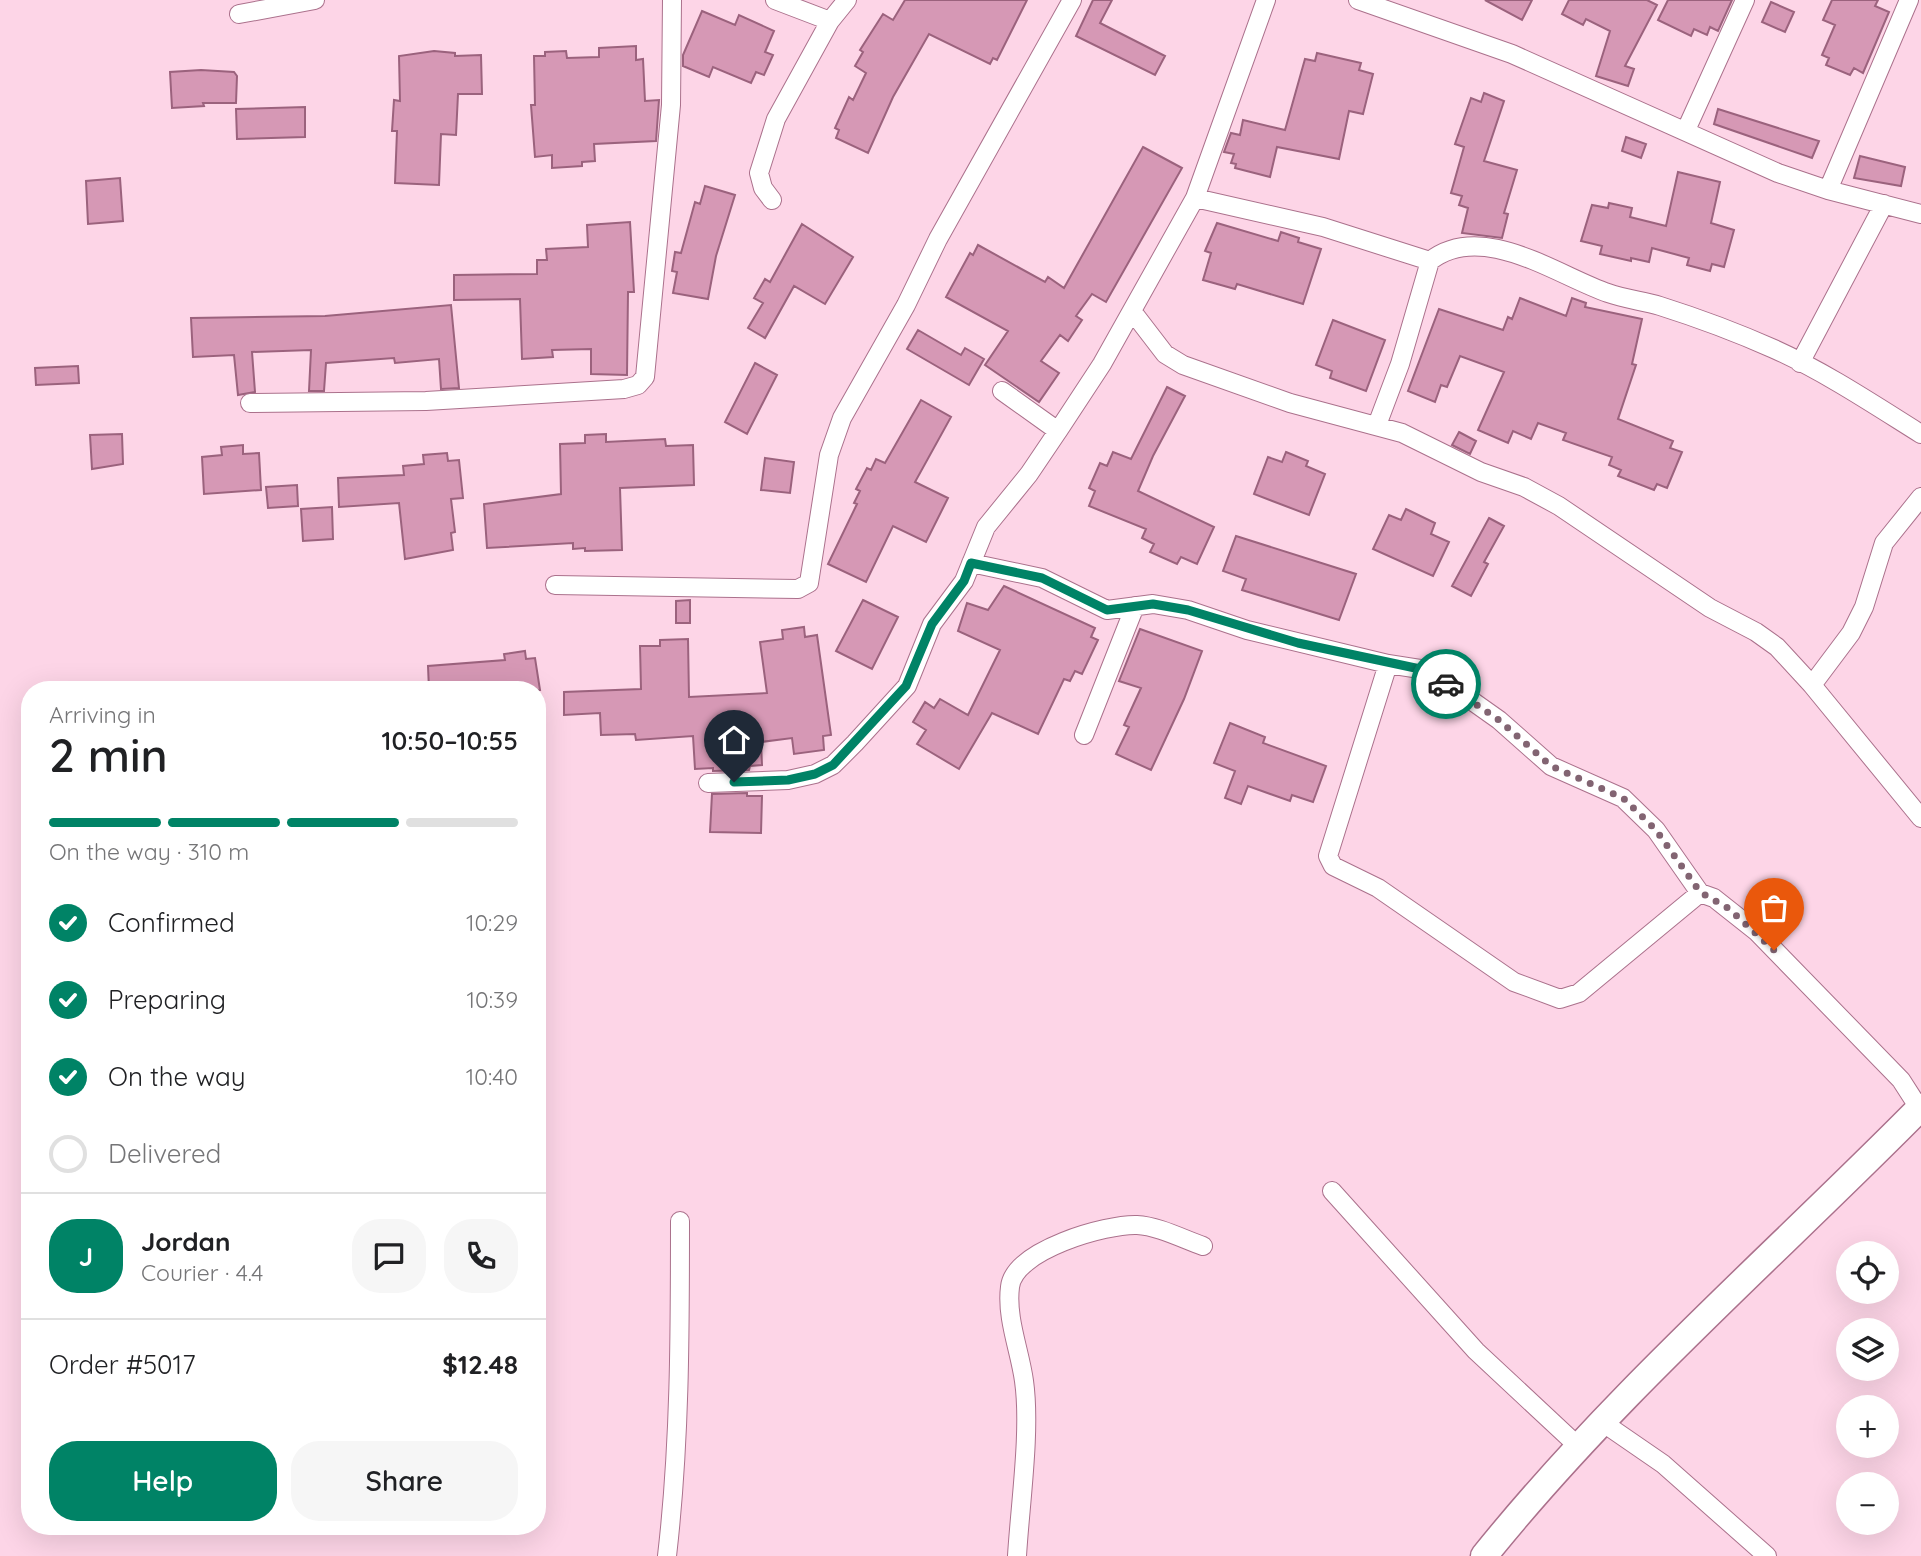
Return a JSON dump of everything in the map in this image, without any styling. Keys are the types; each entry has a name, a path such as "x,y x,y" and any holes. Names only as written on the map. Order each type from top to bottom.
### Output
{"street":[{"path":"239,14 315,0"},
{"path":"250,403 426,401 624,389 638,385 645,377 669,138 672,0"},
{"path":"775,0 830,21"},
{"path":"772,200 763,188 759,173 776,119 830,21 847,0"},
{"path":"555,585 798,589 809,583 829,455 842,418 903,312 938,239 1072,0"},
{"path":"708,783 788,780 815,774 833,765 906,686 932,624 964,581 986,527 1029,474 1102,364 1195,198 1266,0"},
{"path":"1359,0 1512,54 1686,130 1730,153 1828,190 1921,214"},
{"path":"1686,130 1745,0"},
{"path":"1828,190 1909,0"},
{"path":"1195,198 1323,227 1430,261"},
{"path":"1800,363 1884,204"},
{"path":"1377,425 1430,261 1451,250 1474,248 1527,257 1609,293 1660,306 1774,349 1921,434"},
{"path":"1132,310 1165,354 1183,365 1290,403 1402,433 1481,472 1524,487 1559,506 1710,608 1756,632 1777,647 1812,685 1921,818"},
{"path":"1002,391 1058,431"},
{"path":"1812,685 1851,633 1864,607 1884,543 1921,497"},
{"path":"971,563 1042,578 1107,610 1153,604 1188,610 1247,630 1388,664 1420,669 1499,720 1551,766 1623,798 1656,830 1700,892 1728,908 1757,932 1901,1080 1921,1109 1731,1291 1602,1422 1542,1485 1484,1556"},
{"path":"1084,735 1135,606"},
{"path":"1388,664 1328,856 1333,866 1378,888 1514,982 1560,999 1579,993 1700,892"},
{"path":"1332,1191 1476,1351 1580,1448"},
{"path":"667,1556 676,1480 681,1326 680,1221"},
{"path":"1017,1556 1025,1410 1024,1381 1016,1350 1010,1286 1016,1272 1029,1261 1082,1233 1114,1226 1140,1225 1203,1246"},
{"path":"1602,1422 1663,1464 1767,1556"}],"building":[{"path":"905,0 1027,0 997,60 993,58 990,64 929,34 893,97 868,153 836,138 839,130 835,128 849,97 853,100 866,73 855,66 863,52 860,50 883,14 893,20"},
{"path":"1093,0 1112,0 1100,23 1165,56 1155,75 1076,36"},
{"path":"1485,0 1532,0 1522,20"},
{"path":"1569,0 1647,0 1657,5 1625,66 1634,69 1628,86 1596,76 1610,31 1586,19 1583,25 1562,14"},
{"path":"1668,0 1732,0 1718,31 1710,27 1707,35 1694,29 1691,36 1658,20"},
{"path":"1832,0 1878,0 1875,6 1889,12 1863,73 1854,68 1850,75 1826,65 1829,58 1822,55 1835,25 1823,20"},
{"path":"1771,2 1794,12 1785,32 1762,22"},
{"path":"702,11 735,25 739,15 774,31 765,52 773,55 764,75 756,72 751,83 713,67 709,77 683,66 683,55"},
{"path":"636,46 636,60 643,59 645,101 659,100 656,141 594,144 595,161 582,162 582,166 552,168 552,155 535,157 531,105 535,105 534,56 545,56 545,52 566,51 567,58 599,57 599,48"},
{"path":"434,51 455,53 455,56 481,55 482,94 458,94 456,135 441,134 439,185 395,183 397,131 392,131 394,100 400,101 399,56"},
{"path":"1317,53 1361,63 1359,70 1373,74 1363,114 1349,111 1339,159 1277,147 1270,177 1235,168 1236,164 1231,163 1234,154 1224,152 1231,133 1240,135 1243,120 1285,130 1305,59 1315,61"},
{"path":"170,72 234,72 237,76 236,103 203,103 204,106 172,108"},
{"path":"1484,93 1504,101 1484,161 1517,170 1504,213 1508,214 1502,238 1462,233 1468,208 1459,205 1462,196 1451,193 1464,147 1455,144 1471,98 1481,102"},
{"path":"305,107 305,137 237,139 236,109"},
{"path":"1718,109 1819,141 1812,158 1714,124"},
{"path":"1626,137 1646,144 1641,158 1622,151"},
{"path":"1143,147 1182,168 1106,302 1092,294 1076,316 1082,320 1068,341 1060,335 1041,361 1059,373 1039,402 985,365 1008,331 946,297 970,253 973,255 978,245 1045,282 1048,277 1064,288"},
{"path":"1860,156 1905,167 1901,186 1854,178"},
{"path":"1678,172 1720,182 1711,223 1734,230 1724,267 1712,264 1710,271 1687,265 1689,258 1652,248 1649,262 1631,258 1631,261 1600,254 1602,246 1581,241 1592,205 1608,208 1609,203 1632,208 1630,217 1666,226"},
{"path":"120,178 123,221 88,224 86,181"},
{"path":"705,186 735,195 716,256 708,299 673,293 677,272 672,271 675,252 681,253 695,202 700,204"},
{"path":"630,222 634,292 628,292 627,375 591,374 591,349 552,350 553,357 522,359 520,299 454,300 454,275 537,274 537,260 547,260 546,249 588,247 587,225"},
{"path":"1217,223 1278,241 1281,232 1299,238 1298,242 1321,249 1303,304 1237,284 1235,289 1203,280 1211,253 1205,251"},
{"path":"802,224 853,257 825,304 794,286 765,338 748,328 763,303 754,298 765,279 770,282"},
{"path":"1520,298 1566,316 1572,298 1586,303 1585,307 1642,319 1632,364 1636,365 1618,419 1673,441 1670,448 1682,452 1667,488 1657,484 1654,490 1618,476 1621,470 1609,465 1612,457 1563,440 1566,433 1538,423 1531,439 1513,431 1508,443 1478,430 1504,372 1460,356 1447,387 1441,385 1435,402 1408,391 1439,309 1503,330 1508,317 1512,319"},
{"path":"451,305 459,388 441,389 439,359 395,363 394,358 326,363 324,391 309,391 311,350 252,352 255,392 238,395 234,355 193,357 191,318 325,316"},
{"path":"1333,320 1385,340 1366,391 1330,378 1332,371 1316,365"},
{"path":"918,330 961,355 965,348 984,359 969,385 907,349"},
{"path":"755,363 777,375 747,434 725,422"},
{"path":"78,366 79,383 36,385 35,368"},
{"path":"1167,387 1185,396 1138,491 1214,527 1197,564 1181,557 1177,564 1150,552 1154,544 1142,538 1146,529 1089,506 1095,491 1089,488 1100,463 1107,466 1113,452 1131,459"},
{"path":"921,400 951,417 915,482 948,498 926,542 893,526 866,582 828,564 857,504 854,503 860,491 856,489 867,468 871,470 876,459 885,463"},
{"path":"1459,432 1476,441 1470,454 1452,445"},
{"path":"122,434 123,464 92,469 90,435"},
{"path":"606,434 606,442 665,439 666,446 693,445 694,485 620,488 622,550 585,551 585,548 573,549 573,543 487,548 484,504 561,494 560,444 585,443 585,435"},
{"path":"243,445 243,454 259,453 261,490 204,494 202,457 222,455 221,447"},
{"path":"1286,452 1308,461 1306,466 1325,474 1309,515 1254,494 1268,457 1282,462"},
{"path":"447,453 448,461 459,460 463,498 451,499 455,532 451,533 453,550 405,559 399,503 339,507 338,478 404,475 403,466 424,464 423,455"},
{"path":"765,458 794,462 790,493 761,490"},
{"path":"297,485 298,506 268,508 266,487"},
{"path":"332,507 333,539 303,541 301,509"},
{"path":"1406,509 1435,523 1431,534 1449,542 1433,576 1373,549 1389,515 1401,520"},
{"path":"1489,518 1504,526 1484,562 1488,564 1471,596 1452,586"},
{"path":"1236,536 1356,574 1339,620 1242,590 1246,579 1223,571"},
{"path":"1004,586 1095,628 1091,637 1098,640 1082,674 1075,671 1070,681 1064,679 1038,734 992,713 959,769 917,744 926,730 913,722 925,702 934,708 940,699 968,715 1000,650 958,631 967,603 988,610"},
{"path":"690,600 690,623 676,623 676,601"},
{"path":"863,600 898,617 872,669 836,651"},
{"path":"804,627 805,637 817,635 831,735 823,736 824,750 794,754 792,738 761,742 762,765 750,766 749,770 695,769 693,736 636,740 635,734 601,735 600,713 564,715 564,692 641,689 640,646 660,646 660,640 688,639 689,697 767,693 760,642 783,639 782,630"},
{"path":"1140,629 1202,651 1184,699 1151,770 1116,754 1129,727 1124,725 1141,688 1119,681"},
{"path":"525,651 526,659 535,658 539,681 429,681 428,666 505,660 504,654"},
{"path":"1230,723 1265,737 1263,743 1326,766 1313,802 1292,795 1290,801 1248,786 1241,804 1225,798 1235,771 1214,763"},
{"path":"747,793 747,796 762,796 761,833 710,832 712,794"}],"way so far":[{"path":"1446,684 1499,720 1551,766 1566,775 1592,786 1605,788 1623,798 1656,830 1700,892 1728,908 1774,950"}],"route":[{"path":"734,782 788,780 815,774 833,765 889,708 906,686 932,624 964,581 971,563 1042,578 1079,595 1096,607 1107,610 1153,604 1188,610 1247,630 1298,643 1420,669 1446,684"}]}
